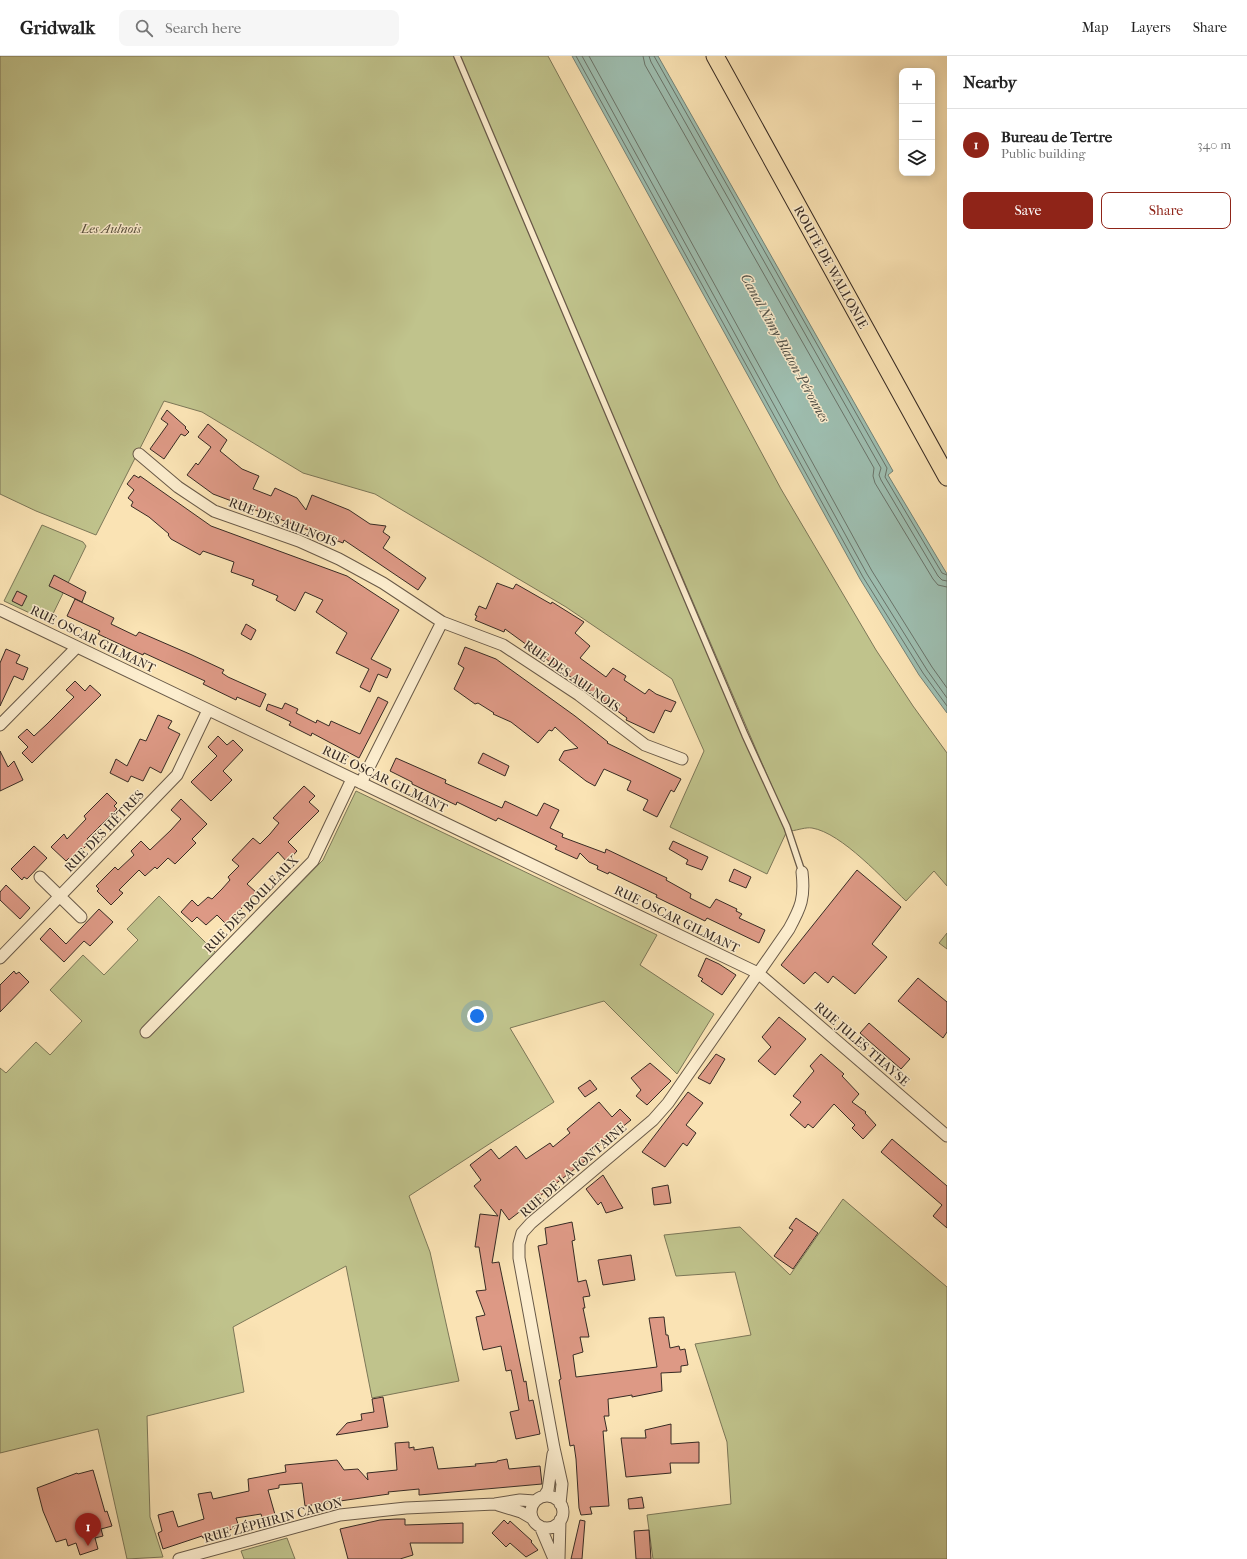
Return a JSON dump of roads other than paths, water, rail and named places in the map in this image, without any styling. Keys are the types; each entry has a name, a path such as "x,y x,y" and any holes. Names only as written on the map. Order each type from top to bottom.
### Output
{"main road":[{"name":"ROUTE DE WALLONIE","path":"715,56 947,477"}],"street":[{"name":"RUE DES AULNOIS","path":"139,454 178,487 214,511 299,540 339,559 383,583 442,622 503,645 578,695 645,745 682,759"},
{"name":"RUE OSCAR GILMANT","path":"0,610 758,974"},
{"path":"357,781 442,622"},
{"path":"0,725 77,647"},
{"name":"RUE DES HÊTRES","path":"0,958 177,775 208,710"},
{"name":"RUE DES BOULEAUX","path":"146,1032 313,861 357,781"},
{"name":"RUE DE LA FONTAINE","path":"560,1504 562,1484 519,1258 519,1244 522,1233 536,1218 653,1120 668,1103 777,948 799,911 803,902 804,889 802,872"},
{"path":"40,878 82,916"},
{"name":"RUE JULES THAYSE","path":"758,974 947,1136"},
{"name":"RUE DE LA FONTAINE","path":"539,1499 548,1490 554,1448"},
{"path":"554,1559 531,1513 539,1499 553,1497 560,1504 562,1513 559,1531 559,1559"},
{"name":"RUE ZÉPHIRIN CARON","path":"179,1559 340,1516 406,1508 495,1504 539,1499"},
{"name":"RUE ZÉPHIRIN CARON","path":"495,1504 521,1512 536,1523"},
{"path":"536,1523 550,1527 560,1520"}],"lane":[{"path":"459,57 742,727 787,827 802,872"}],"water":[{"name":"Canal Nimy-Blaton-Péronnes","path":"572,56 658,56 893,471 888,475 947,574 947,713 919,675 860,579"}],"place":[{"name":"Bureau de Tertre","path":"88,1546"}],"park label":[{"name":"Les Aulnois","path":"111,228"}]}
